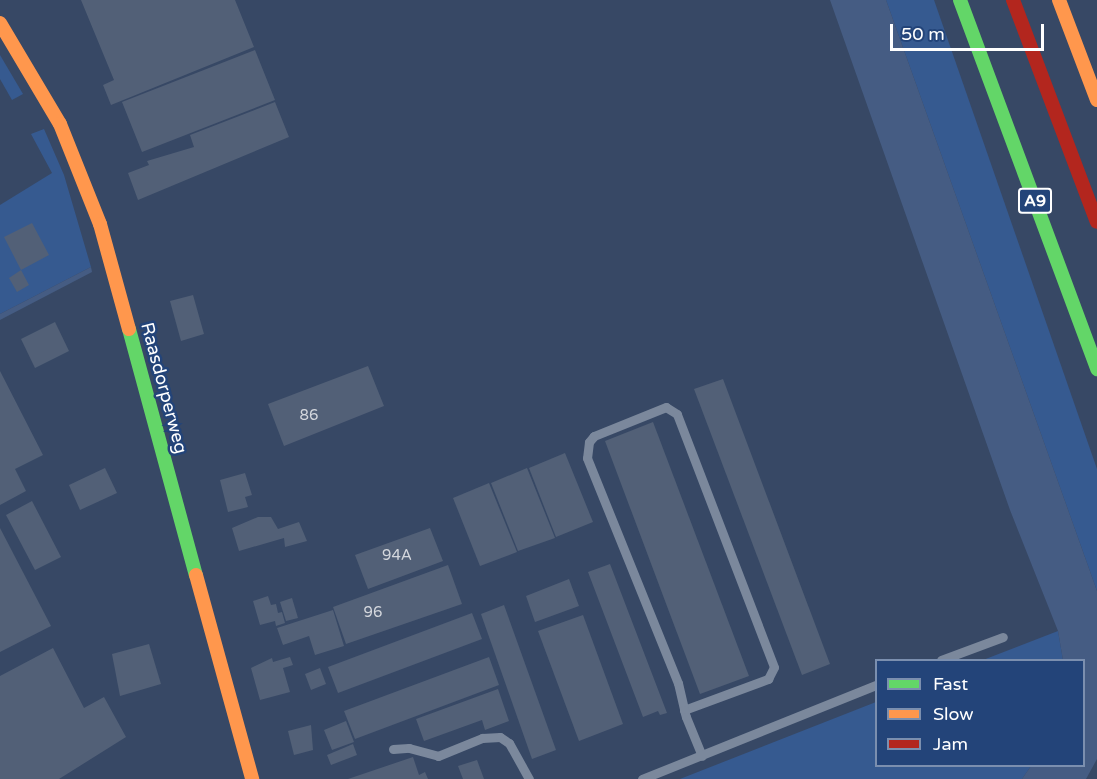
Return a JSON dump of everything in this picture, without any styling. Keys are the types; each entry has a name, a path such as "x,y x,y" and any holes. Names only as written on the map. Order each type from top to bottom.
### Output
{"main road":[{"name":"A9","path":"960,0 1097,369"},
{"path":"1014,0 1097,222"},
{"path":"1059,0 1097,100"},
{"name":"Raasdorperweg","path":"0,23 60,124 100,224 252,779"}],"lane":[{"path":"684,710 768,679 774,667 677,414 666,407 594,436 586,451 678,683 684,710 702,756"},
{"path":"944,659 1003,637"},
{"path":"642,779 875,685"},
{"path":"393,749 409,748 438,756 482,738 500,737 509,743 529,779"}],"shaded area":[{"path":"830,0 886,0 1097,591 1097,759 1086,779 1022,779 1030,767 1085,767 1085,659 1063,659 1058,631 1010,510"},
{"path":"886,0 934,0 1097,469 1097,591"},
{"path":"0,55 23,94 12,100 0,79"},
{"path":"44,129 64,175 91,267 0,314 0,205 52,173 31,134"},
{"path":"91,267 92,272 0,320 0,314"},
{"path":"1058,631 1063,659 986,659"},
{"path":"875,702 875,767 1030,767 1022,779 680,779"}],"building":[{"path":"81,0 235,0 254,47 111,105 103,85 114,80"},
{"path":"255,50 275,100 142,152 122,102"},
{"path":"275,102 289,137 138,200 128,173 149,165 147,161 194,147 190,135"},
{"path":"32,223 49,255 21,270 4,237"},
{"path":"21,270 29,285 17,292 9,278"},
{"path":"193,295 204,334 181,341 170,301"},
{"path":"55,322 69,351 35,368 21,339"},
{"path":"368,366 384,406 284,446 268,404"},
{"path":"0,371 43,455 15,469 26,491 0,505"},
{"path":"723,379 830,664 802,675 694,389"},
{"path":"653,422 749,676 700,694 605,441"},
{"path":"565,453 593,522 556,537 529,468"},
{"path":"105,468 117,493 80,510 69,485"},
{"path":"527,468 555,538 518,551 491,483"},
{"path":"245,473 252,495 245,497 248,507 228,512 220,480"},
{"path":"489,483 517,552 480,566 453,498"},
{"path":"32,501 61,557 35,570 6,515"},
{"path":"258,517 271,517 278,529 299,522 307,541 285,547 284,538 239,551 232,528"},
{"path":"0,528 51,626 0,652"},
{"path":"430,528 443,561 368,589 355,555"},
{"path":"610,564 667,713 660,715 658,711 643,717 588,572"},
{"path":"448,565 462,604 346,644 333,607"},
{"path":"569,579 579,606 535,622 526,596"},
{"path":"268,596 271,605 276,604 278,613 282,612 285,623 276,626 275,621 260,625 253,601"},
{"path":"292,598 298,618 286,621 280,602"},
{"path":"504,605 556,750 532,759 481,614"},
{"path":"333,610 344,646 315,655 309,636 283,645 277,628"},
{"path":"472,613 482,639 338,693 328,667"},
{"path":"583,615 623,724 579,741 538,631"},
{"path":"149,644 161,684 120,696 112,654"},
{"path":"53,648 84,708 104,697 126,737 59,779 0,779 0,676"},
{"path":"290,657 293,665 283,668 290,692 260,700 251,668 272,658 273,662"},
{"path":"489,657 499,685 355,739 344,711"},
{"path":"320,668 326,684 311,690 305,674"},
{"path":"498,689 509,721 485,730 482,720 424,741 416,719"},
{"path":"346,721 354,742 332,750 324,730"},
{"path":"311,725 313,750 294,755 288,731"},
{"path":"353,744 357,755 331,765 327,755"},
{"path":"413,757 419,775 425,772 428,779 348,779"},
{"path":"477,760 484,779 463,779 458,766"}],"traffic: fast":[{"path":"960,0 1097,369"},
{"path":"129,329 196,575"}],"traffic: slow":[{"path":"1059,0 1097,100"},
{"path":"0,23 60,124 100,224 129,329"},
{"path":"196,575 252,779"}],"traffic: jam":[{"path":"1013,0 1097,222"}]}
